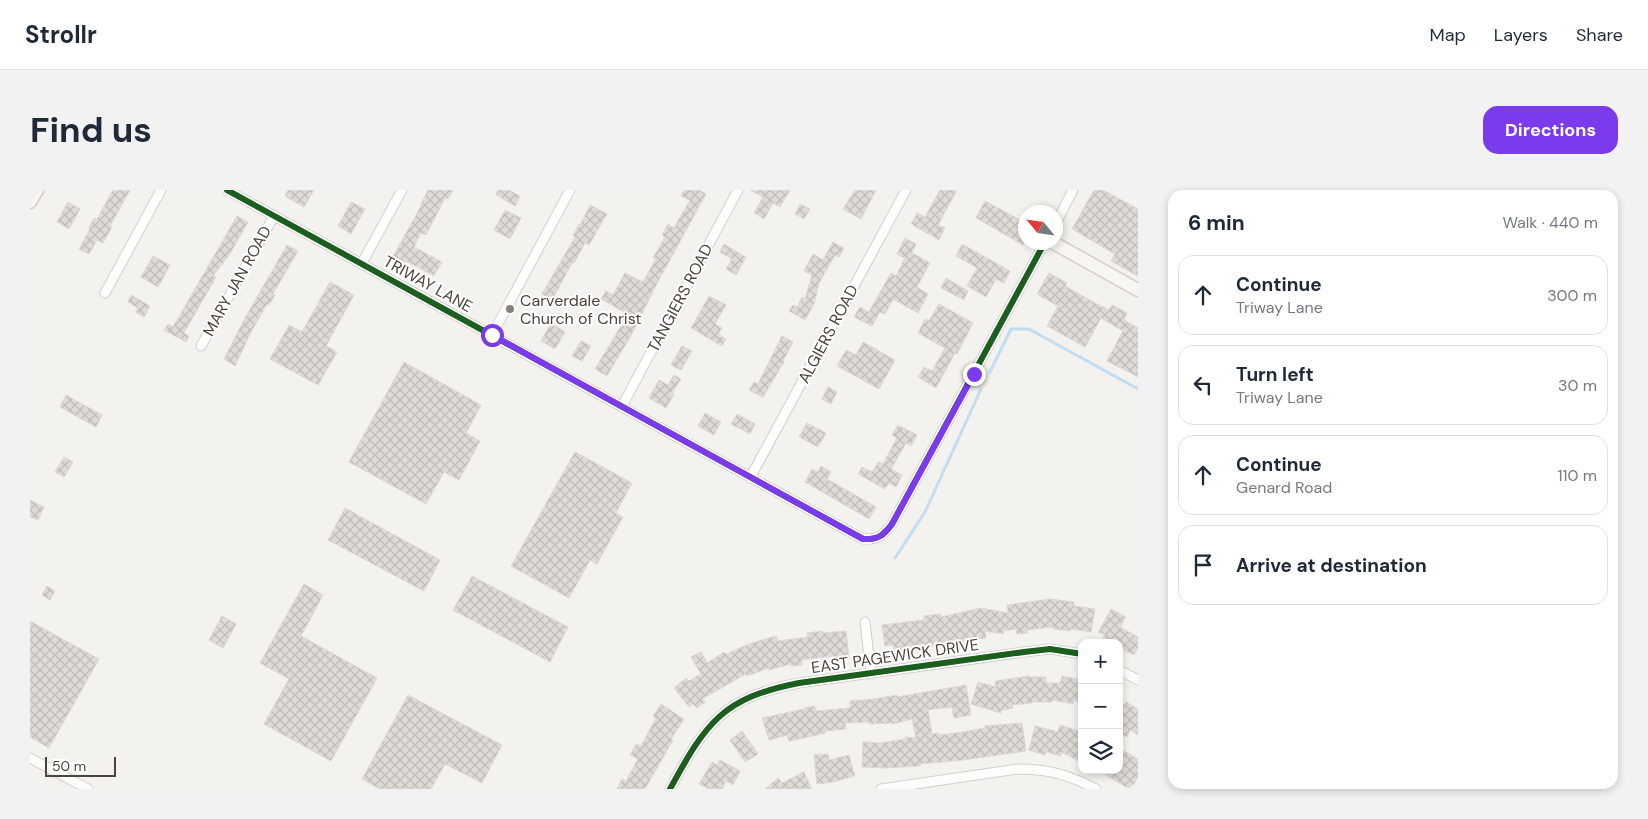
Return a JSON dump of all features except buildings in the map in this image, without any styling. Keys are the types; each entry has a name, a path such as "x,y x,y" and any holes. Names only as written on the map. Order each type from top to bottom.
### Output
{"street":[{"path":"30,202 37,190"},
{"path":"105,293 161,190"},
{"path":"362,263 402,190"},
{"path":"492,335 570,190"},
{"name":"TANGIERS ROAD","path":"622,406 738,190"},
{"name":"ALGIERS ROAD","path":"750,478 906,190"},
{"path":"1063,209 1073,190"},
{"name":"TRIWAY LANE","path":"231,191 750,478 863,539 874,540 884,534 897,515 1041,250"},
{"name":"MARY JAN ROAD","path":"201,346 274,216"},
{"path":"1063,248 1138,290"},
{"path":"865,622 871,674"},
{"name":"EAST PAGEWICK DRIVE","path":"670,789 691,750 709,725 729,708 751,695 778,687 1050,649 1078,653"},
{"path":"1123,672 1138,680"},
{"path":"30,758 88,789"},
{"path":"881,789 1018,769 1039,769 1055,772 1075,778 1096,789"}],"waterway":[{"path":"990,372 1011,329 1029,329 1138,389"},
{"path":"895,558 925,512 981,389"}],"cycle path":[{"path":"227,190 863,539 873,539 880,536 892,524 1041,250"},
{"path":"670,789 706,730 719,717 751,697 773,689 799,683 1024,652 1050,649 1078,653"}],"place":[{"name":"Carverdale Church of Christ","path":"510,309"}],"route":[{"path":"492,335 863,539 874,540 884,534 892,524 974,374"}]}
